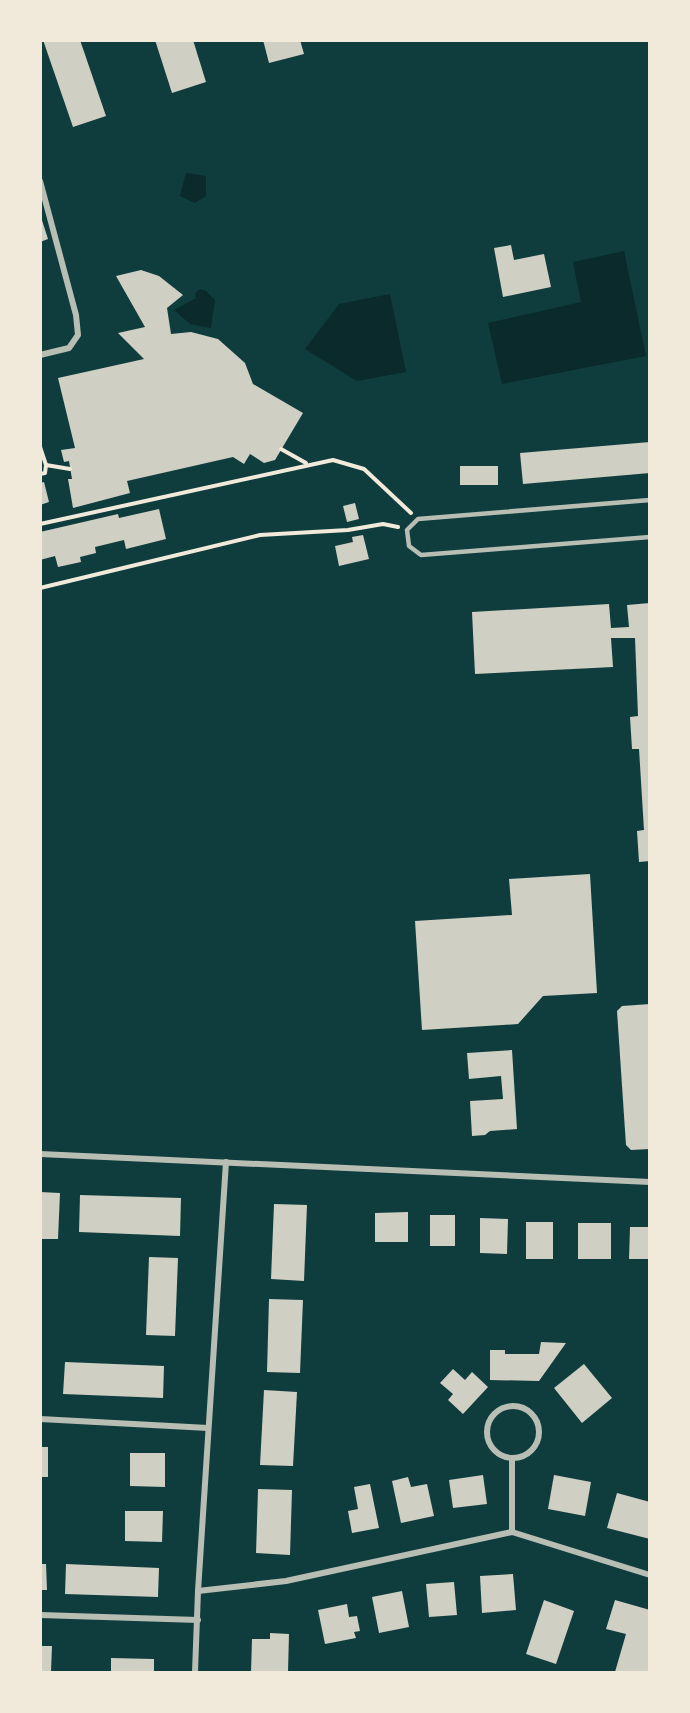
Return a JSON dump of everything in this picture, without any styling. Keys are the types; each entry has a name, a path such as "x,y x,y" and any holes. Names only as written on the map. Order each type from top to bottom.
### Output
{"street":[{"path":"40,181 76,315 78,335 69,348 40,355"},
{"path":"40,1154 650,1182"},
{"path":"195,1672 198,1591 226,1162"},
{"path":"517,1405 531,1412 539,1427 536,1445 527,1454 512,1458 494,1450 487,1436 489,1420 501,1407 517,1405"},
{"path":"40,1419 208,1428"},
{"path":"512,1458 512,1532"},
{"path":"198,1591 286,1581 429,1548 512,1532 650,1575"},
{"path":"40,1614 198,1620"}],"lane":[{"path":"650,500 418,519 407,530 409,546 421,555 650,537"}],"path":[{"path":"40,447 46,465 45,473 40,474"},
{"path":"281,450 306,463"},
{"path":"40,524 306,463 333,460 364,469 418,519"},
{"path":"46,465 70,468"},
{"path":"40,588 260,535 348,530 383,524 407,530"}],"water":[{"path":"186,173 206,176 206,196 195,203 180,196"},
{"path":"624,251 646,356 502,384 488,323 581,302 573,262"},
{"path":"200,289 206,291 215,300 211,328 190,324 174,310 196,298 195,293"},
{"path":"390,294 406,372 357,381 305,349 339,304"}],"building":[{"path":"43,40 80,40 106,116 73,127"},
{"path":"155,40 193,40 206,82 172,93"},
{"path":"263,40 300,40 304,54 269,63"},
{"path":"40,214 48,239 40,242"},
{"path":"511,245 514,260 544,254 551,287 503,297 494,248"},
{"path":"141,270 159,276 183,295 167,308 171,334 191,332 218,339 245,363 253,384 303,413 275,460 264,463 250,454 244,464 233,457 127,481 130,493 73,508 68,479 72,479 69,461 64,462 61,450 75,448 58,378 144,359 118,333 145,327 116,276"},
{"path":"650,442 650,473 523,484 520,453"},
{"path":"460,466 498,466 498,485 460,485"},
{"path":"44,482 49,502 40,505 40,483"},
{"path":"355,503 359,519 347,522 343,506"},
{"path":"159,509 166,539 126,549 124,540 95,547 96,553 80,557 81,562 58,567 55,556 40,560 40,532 118,514 119,518"},
{"path":"363,535 369,559 339,566 335,546 353,542 352,537"},
{"path":"650,603 650,861 639,862 637,831 644,830 639,749 632,749 630,717 638,716 635,638 611,638 613,667 475,674 472,612 609,604 611,628 629,627 627,605"},
{"path":"590,874 597,993 543,996 518,1024 422,1030 415,921 512,915 509,879"},
{"path":"650,1004 650,1149 631,1150 626,1145 617,1011 622,1006"},
{"path":"512,1050 517,1129 490,1131 485,1135 472,1136 470,1101 503,1099 501,1076 469,1079 467,1053"},
{"path":"40,1192 60,1193 58,1239 40,1239"},
{"path":"80,1195 181,1198 180,1236 79,1232"},
{"path":"274,1204 307,1205 304,1281 271,1279"},
{"path":"408,1212 408,1242 375,1242 375,1213"},
{"path":"430,1215 455,1215 455,1246 430,1246"},
{"path":"480,1218 508,1219 507,1254 480,1253"},
{"path":"526,1222 553,1222 553,1259 526,1259"},
{"path":"578,1223 611,1223 611,1259 578,1259"},
{"path":"630,1227 650,1227 650,1259 629,1259"},
{"path":"149,1257 178,1258 175,1336 146,1335"},
{"path":"269,1299 303,1300 300,1373 267,1372"},
{"path":"541,1342 566,1343 539,1381 490,1380 490,1350 505,1350 505,1354 539,1354"},
{"path":"65,1362 164,1366 163,1398 63,1394"},
{"path":"584,1364 612,1398 582,1423 554,1388"},
{"path":"453,1369 465,1380 472,1372 488,1387 463,1414 448,1400 453,1394 440,1383"},
{"path":"264,1390 297,1392 293,1466 260,1465"},
{"path":"40,1447 48,1447 48,1477 40,1477"},
{"path":"130,1453 165,1453 165,1487 130,1486"},
{"path":"483,1475 487,1504 453,1508 449,1480"},
{"path":"554,1475 591,1482 585,1516 548,1509"},
{"path":"408,1477 411,1487 427,1484 434,1516 401,1523 392,1481"},
{"path":"370,1484 379,1528 352,1533 348,1511 358,1509 354,1487"},
{"path":"258,1489 292,1490 290,1555 256,1553"},
{"path":"617,1493 650,1502 650,1539 607,1528"},
{"path":"125,1511 163,1511 162,1542 125,1541"},
{"path":"40,1564 46,1564 47,1590 40,1590"},
{"path":"66,1564 159,1568 158,1597 65,1594"},
{"path":"513,1574 516,1610 482,1613 480,1576"},
{"path":"454,1582 457,1615 429,1617 426,1584"},
{"path":"402,1591 409,1627 379,1633 372,1597"},
{"path":"544,1600 574,1611 556,1664 526,1654"},
{"path":"615,1600 650,1610 650,1672 615,1672 626,1634 606,1629"},
{"path":"347,1604 349,1617 357,1616 360,1631 354,1632 356,1638 325,1644 318,1610"},
{"path":"270,1633 289,1634 288,1672 251,1672 252,1639 270,1639"},
{"path":"40,1646 52,1646 51,1672 40,1672"},
{"path":"111,1658 154,1659 154,1672 111,1672"}]}
